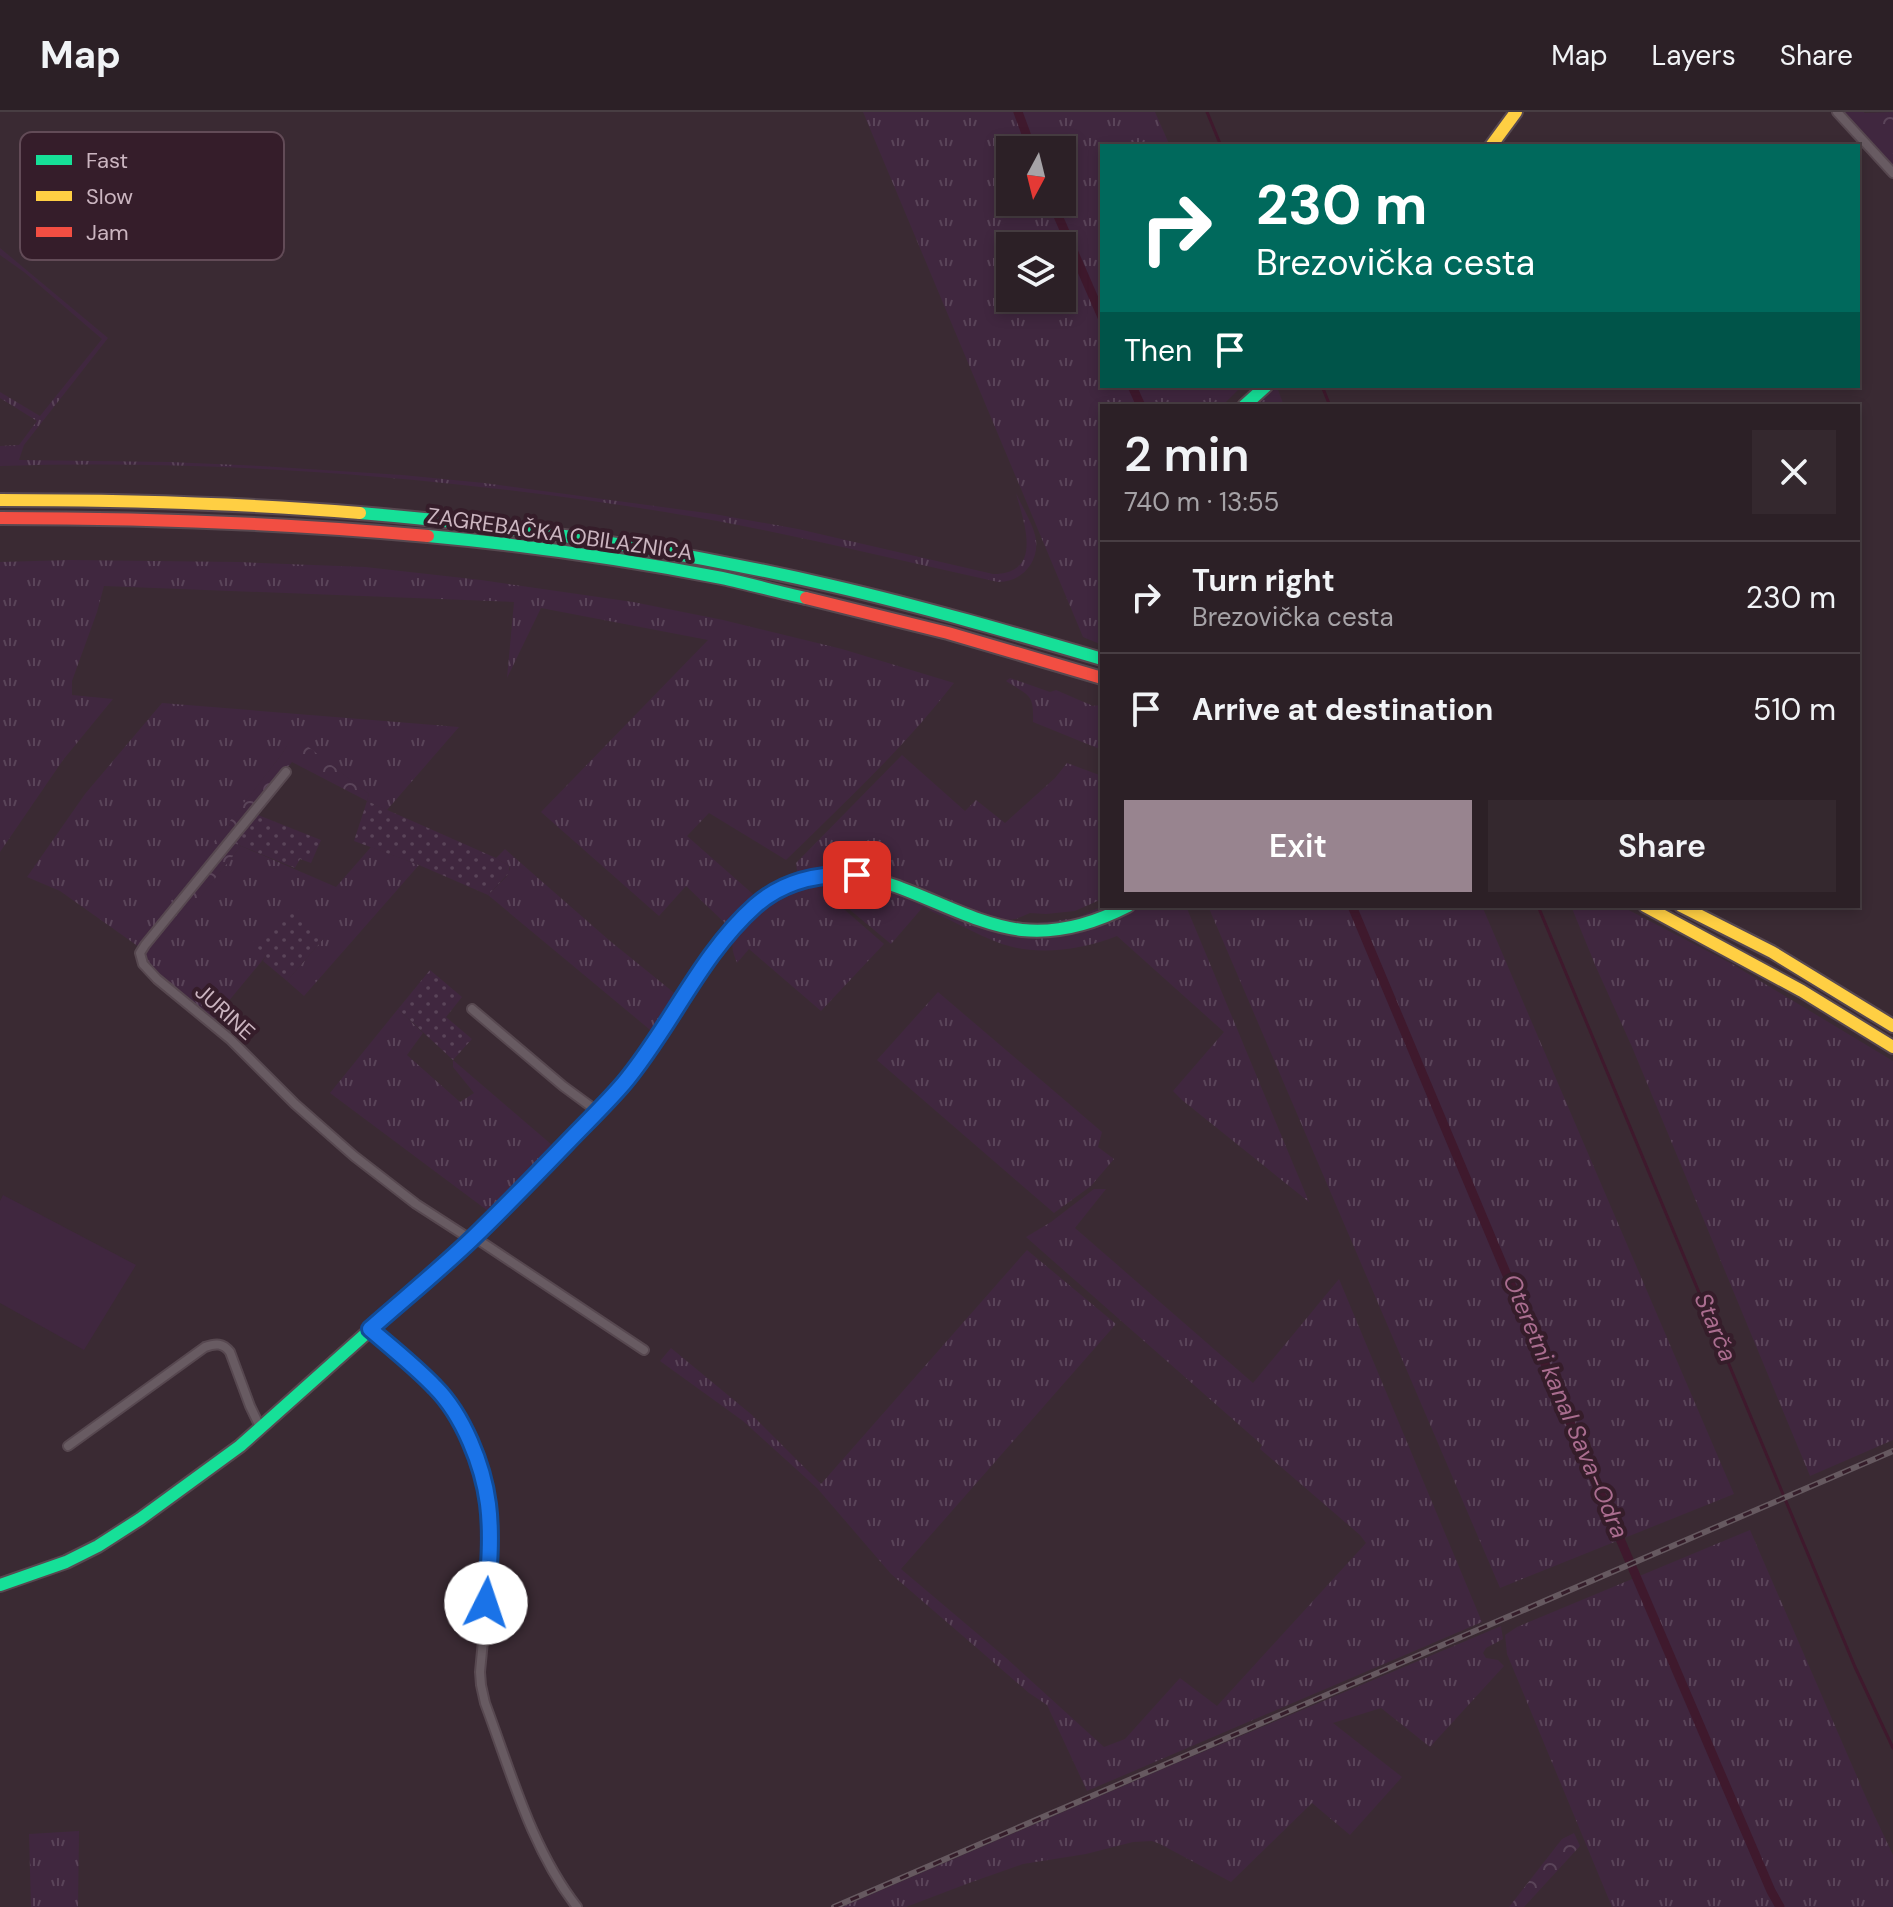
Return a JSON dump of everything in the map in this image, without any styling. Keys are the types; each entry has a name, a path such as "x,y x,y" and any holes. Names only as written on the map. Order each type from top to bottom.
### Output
{"main road":[{"path":"1492,144 1516,112"},
{"path":"1246,404 1264,388"},
{"name":"ZAGREBAČKA OBILAZNICA","path":"0,500 87,499 282,507 456,522 572,537 652,549 872,595 1100,658"},
{"name":"ZAGREBAČKA OBILAZNICA","path":"0,518 137,518 266,523 439,536 556,551 712,576 883,615 1100,677"},
{"path":"0,1585 68,1560 105,1541 211,1468 261,1429 473,1238 624,1083 707,963 738,923 762,901 797,882 840,874 872,877 910,889 987,922 1029,931 1079,927 1125,908"},
{"path":"1649,908 1762,967 1893,1047"},
{"path":"1685,908 1772,952 1893,1026"}],"street":[{"path":"1837,112 1893,173"},
{"name":"JURINE","path":"286,772 145,945 140,953 143,964 230,1039 295,1104 354,1156 416,1204 473,1238"},
{"path":"472,1009 597,1111"},
{"path":"473,1238 644,1350"},
{"path":"370,1329 436,1387 454,1409 481,1471 488,1503 490,1537 481,1685 530,1822 544,1854 577,1907"},
{"path":"68,1446 205,1347 218,1344 230,1352 261,1429"}],"green space":[{"path":"863,112 1155,112 1169,144 1100,144 1100,388 1240,388 1224,404 1100,404 1100,644 1083,637"},
{"path":"1841,112 1864,112 1893,153 1893,169"},
{"path":"1893,112 1893,154 1864,113"},
{"path":"0,248 108,338 24,445 19,460 260,466 484,483 714,514 798,529 993,574 1009,572 1019,566 1025,556 1026,532 1016,493 1035,534 1034,556 1020,575 998,582 707,519 500,489 250,468 0,466 0,446 19,445 37,421 0,398 0,392 40,416 102,339 0,255"},
{"path":"1277,388 1283,404 1257,404"},
{"path":"70,560 365,567 481,580 633,602 723,620 842,649 954,683 894,753 786,860 709,813 687,836 754,895 727,925 686,886 659,916 541,812 708,640 541,608 507,678 514,602 104,586 72,681 72,695 113,699 63,760 0,852 0,562"},
{"path":"1010,678 1050,692 1056,690 1093,706 1100,705 1100,749 1033,722 1031,700 1006,681"},
{"path":"162,703 459,727 387,810 367,801 369,794 293,736 182,884 187,887 139,947 60,891 27,877 85,794"},
{"path":"293,735 369,794 367,801 292,762 187,887 181,884 282,754"},
{"path":"902,755 965,811 976,800 1005,823 1055,778 1067,763 1100,775 1100,900 1075,911 1030,913 1006,920 977,912 909,882 870,870 848,867 797,871 796,863"},
{"path":"367,801 496,858 509,866 509,873 488,895 354,841"},
{"path":"258,815 321,840 311,863 300,859 295,868 234,843"},
{"path":"234,843 241,846 169,936 160,931"},
{"path":"241,846 336,887 371,847 419,865 304,996 287,981 324,938 253,942 266,956 213,1020 154,971 147,963 145,953 160,931 169,935"},
{"path":"505,849 678,996 655,1034 488,895 510,869 496,858"},
{"path":"823,881 864,881 886,886 978,925 1003,933 1033,937 1058,937 1083,932 1114,921 1136,908 1187,908 1309,1202 1173,1091 1224,1032 1117,936 1060,950 1016,948 982,936 923,907 891,944 832,895"},
{"path":"820,882 830,897 884,944 821,1011 749,949 737,963 732,944 739,928 758,910 797,889"},
{"path":"296,907 324,938 287,981 263,961 266,956 252,943"},
{"path":"1100,907 1112,908 1074,922 1029,924 1076,918"},
{"path":"1209,908 1483,908 1734,1494 1500,1588"},
{"path":"1572,908 1625,908 1732,964 1893,1061 1893,1440 1810,1476"},
{"path":"430,970 462,997 446,1017 472,1039 453,1060 398,1009"},
{"path":"938,992 1102,1132 1098,1147 1114,1159 1091,1186 1054,1213 877,1060"},
{"path":"398,1009 423,1033 407,1055 460,1102 474,1093 453,1067 453,1060 552,1145 488,1211 330,1093"},
{"path":"1094,1189 1106,1189 1075,1228 1253,1383 1339,1279 1482,1622 1087,1791 1047,1705 891,1574 817,1488 743,1421 660,1361 671,1348 752,1415 821,1484 1027,1250 1116,1324 901,1569 1005,1657 1104,1747 1125,1739 1180,1678 1217,1706 1366,1543 1260,1449 1262,1445 1026,1237"},
{"path":"3,1195 136,1265 84,1350 0,1303 0,1201"},
{"path":"1750,1530 1893,1855 1893,1907 1612,1907 1507,1654 1505,1635 1517,1627"},
{"path":"1501,1626 1503,1639 1483,1653 1486,1658 1498,1660 1504,1666 1430,1747 1381,1708 1333,1723 1402,1777 1350,1835 1312,1803 1231,1882 1160,1844 1152,1841 1133,1842 1086,1854 1023,1864 906,1907 842,1907 1172,1765"},
{"path":"79,1831 78,1907 31,1907 29,1834"},
{"path":"1574,1833 1580,1846 1524,1907 1509,1907 1562,1839"}],"waterway":[{"name":"Oteretni kanal Sava-Odra","path":"1018,112 1027,136"},
{"name":"Starča","path":"1207,112 1220,144"},
{"name":"Oteretni kanal Sava-Odra","path":"1058,216 1100,312"},
{"name":"Oteretni kanal Sava-Odra","path":"1133,388 1140,404"},
{"name":"Starča","path":"1323,388 1329,404"},
{"name":"Oteretni kanal Sava-Odra","path":"1353,908 1512,1287 1780,1907"},
{"name":"Starča","path":"1539,908 1855,1667 1893,1748"}],"railway":[{"path":"834,1907 1893,1451"}],"traffic: fast":[{"path":"1246,404 1264,388"},
{"path":"360,513 538,532 716,561 901,603 1100,658"},
{"path":"428,536 539,548 649,565 806,598"},
{"path":"767,898 799,880 831,874 863,877 895,886 958,912 1022,930 1077,926 1123,908"},
{"path":"0,1585 66,1562 98,1546 240,1446 463,1247 588,1121"}],"traffic: slow":[{"path":"1492,144 1516,112"},
{"path":"0,500 180,503 360,513"},
{"path":"1649,908 1802,991 1893,1047"},
{"path":"1685,908 1772,952 1893,1026"}],"traffic: jam":[{"path":"0,518 214,522 428,536"},
{"path":"806,598 948,633 1100,677"},
{"path":"588,1121 643,1057 721,944 767,898"}],"route":[{"path":"486,1603 490,1537 488,1503 481,1471 467,1435 454,1409 436,1387 370,1329 473,1238 624,1083 707,963 755,906 780,889 808,878 857,875"}]}
